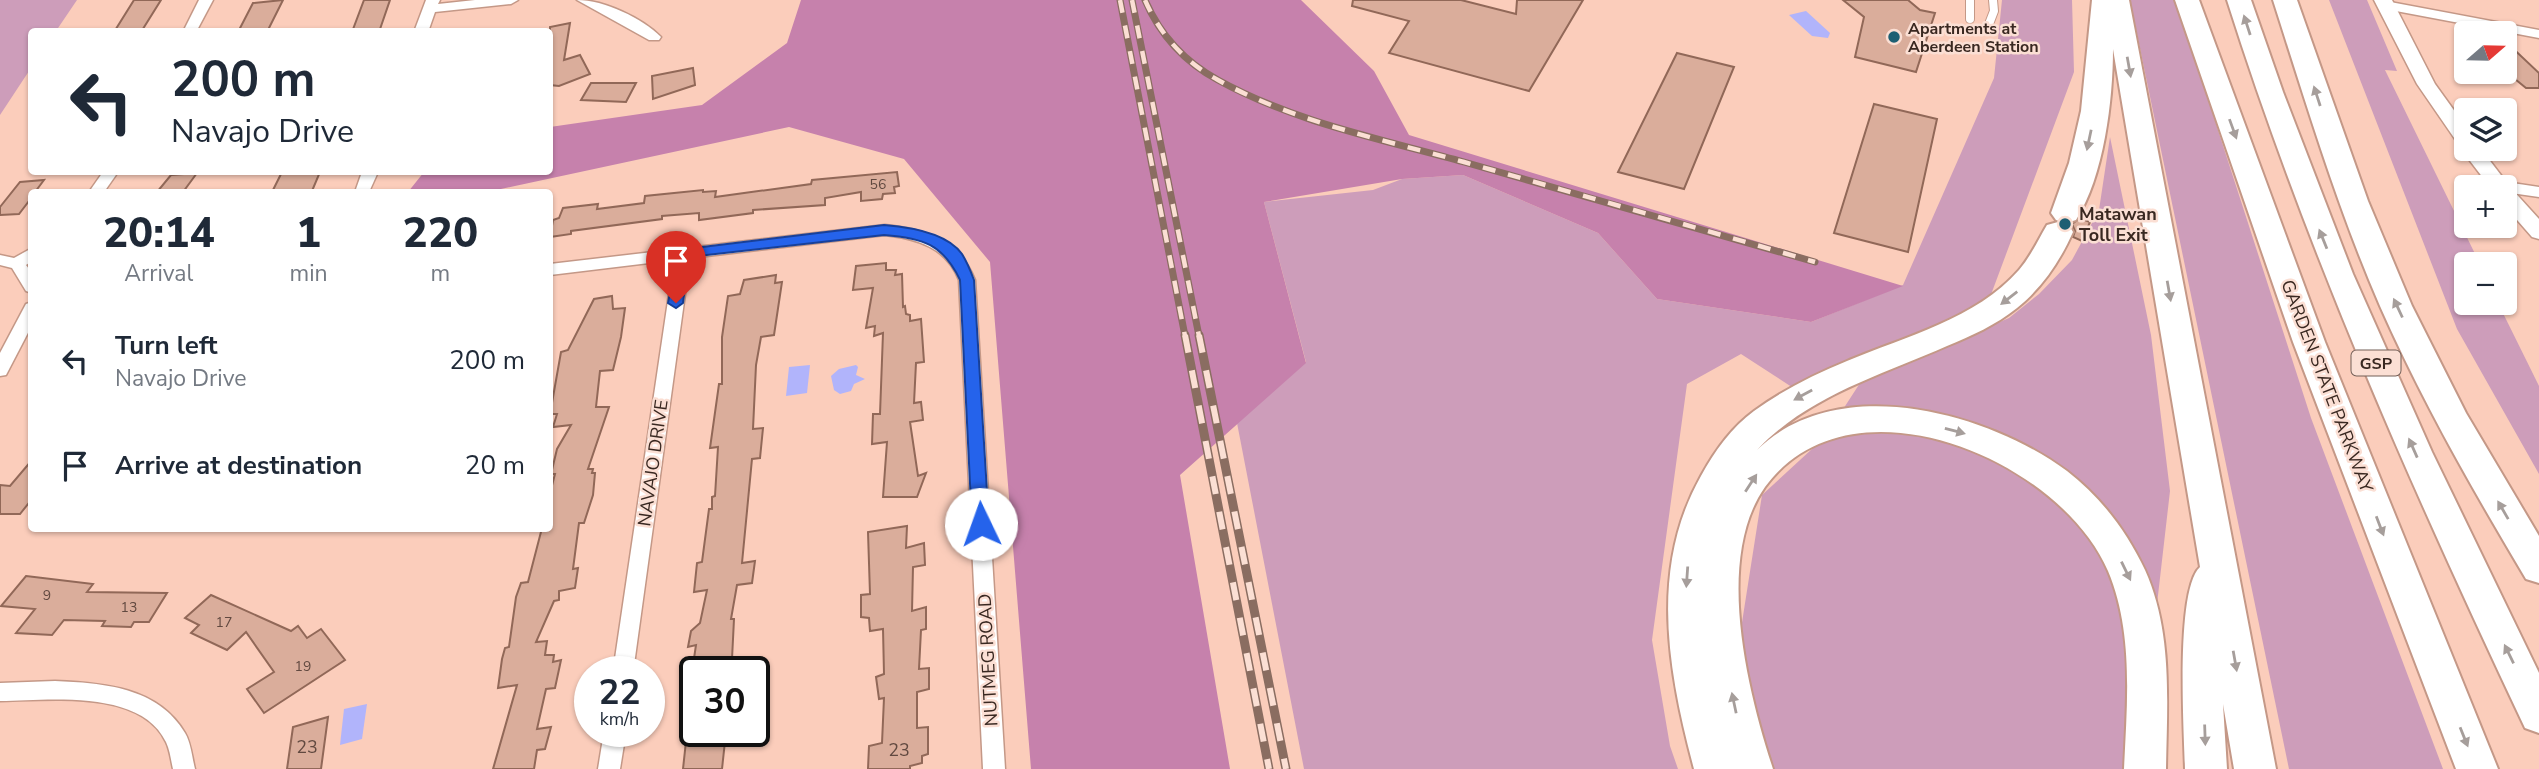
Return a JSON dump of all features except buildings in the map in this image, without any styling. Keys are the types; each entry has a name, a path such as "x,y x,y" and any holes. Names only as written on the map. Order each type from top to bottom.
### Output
{"highway":[{"path":"1715,769 1694,679 1686,594 1690,544 1714,479 1726,460 1757,425 1793,400 1994,309 2022,288 2033,275 2062,223 2083,168 2094,119 2101,48 2100,17 2104,0"},
{"path":"2117,0 2255,769"},
{"name":"GARDEN STATE PARKWAY","path":"2187,0 2309,342 2477,769"},
{"name":"GSP","path":"2239,0 2285,140 2358,323 2465,563 2539,715"},
{"name":"GSP","path":"2285,0 2342,170 2380,269 2468,447 2539,568"},
{"path":"1752,769 1735,712 1723,636 1722,571 1732,520 1752,478 1780,450 1814,430 1861,419 1911,421 1995,445 2054,480 2099,524 2132,583 2140,611 2146,665 2145,769"},
{"path":"2206,769 2201,653 2215,545"}],"street":[{"path":"191,28 206,0"},
{"path":"422,28 431,5 512,0"},
{"path":"584,0 609,10 654,37"},
{"path":"2384,3 2539,34"},
{"path":"2384,3 2427,84 2454,123"},
{"path":"2517,190 2539,192"},
{"path":"2517,207 2539,232"},
{"name":"NUTMEG ROAD","path":"553,269 884,230 916,234 943,245 956,256 967,280 994,769"},
{"name":"NAVAJO DRIVE","path":"625,656 683,253"},
{"path":"17,264 28,256"},
{"path":"0,260 17,264 28,281"},
{"path":"0,370 28,316"},
{"path":"0,692 98,692 120,696 143,705 159,716 171,730 183,757 184,769"},
{"path":"609,769 613,747"}],"lane":[{"path":"1970,0 1970,19"},
{"path":"1989,24 1994,11 1993,0"}],"shaded area":[{"path":"0,0 77,0 58,28 28,28 28,73 0,115"},
{"path":"801,0 1301,0 1374,71 1409,135 1903,286 1811,322 1657,299 1598,233 1463,175 1402,179 1264,202 1306,363 1180,475 1230,769 1031,769 990,262 904,159 789,127 501,189 410,189 422,175 553,175 553,127 702,105 787,43"},
{"path":"2002,0 2072,0 2074,72 1986,308 1801,393 1741,354 1687,384 1652,640 1670,746 1678,769 1304,769 1237,423 1306,362 1264,202 1373,190 1402,179 1463,175 1598,233 1657,299 1811,322 1903,285 1994,78"},
{"path":"2130,0 2176,0 2311,418 2443,769 2289,769"},
{"path":"2329,0 2367,0 2397,71 2385,70 2454,211 2454,238 2467,238 2474,252 2454,252 2454,315 2504,315 2539,386 2539,474 2457,329"},
{"path":"2110,137 2151,335 2170,491 2138,769 1774,769 1738,648 1762,495 1825,437 1862,380 2009,318 2039,294 2072,260 2099,210"}],"water":[{"path":"1806,11 1830,33 1828,38 1812,36 1789,15"},
{"path":"810,365 807,393 786,396 789,367"},
{"path":"856,365 856,375 865,379 854,384 851,391 840,394 834,390 831,376 839,369"},
{"path":"367,704 362,739 340,745 344,709"}],"railway":[{"path":"1120,0 1185,336"},
{"path":"1132,0 1199,336"},
{"path":"1145,0 1166,36 1195,65 1247,95 1277,107 1338,128 1815,262"},
{"path":"1185,335 1269,769"},
{"path":"1199,335 1286,769"}],"place":[{"name":"Apartments at Aberdeen Station","path":"1894,37"},
{"name":"Matawan Toll Exit","path":"2065,224"}],"route":[{"path":"676,303 683,253 884,230 926,237 943,245 956,256 967,280 981,524"}]}
